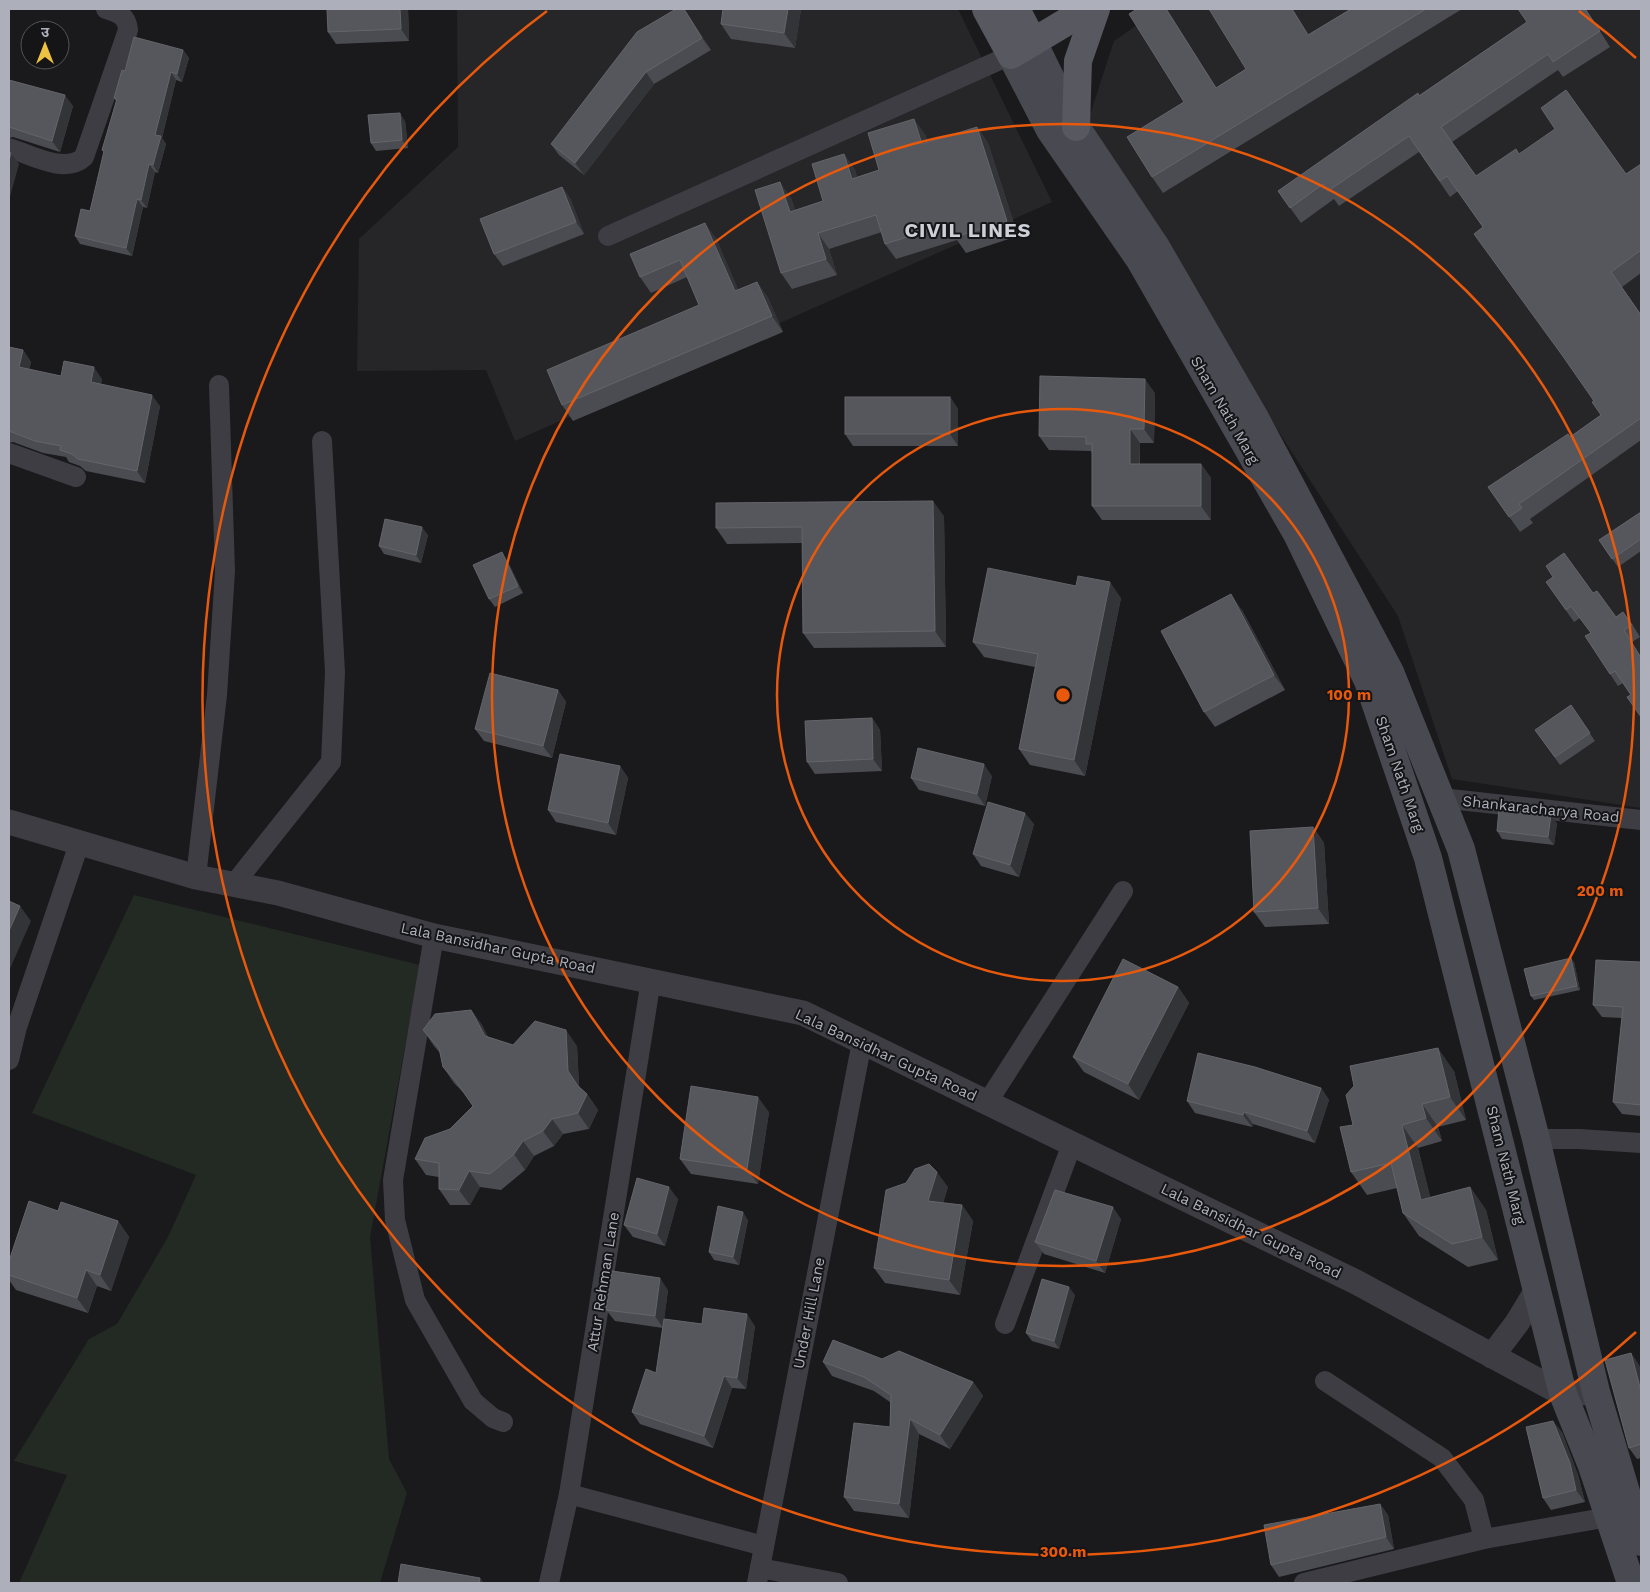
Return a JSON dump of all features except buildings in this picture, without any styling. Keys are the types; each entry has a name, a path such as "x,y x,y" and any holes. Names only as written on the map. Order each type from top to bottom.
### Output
{"main road":[{"name":"Sham Nath Marg","path":"1016,9 1022,48 1050,130 1140,260 1297,534 1368,681 1428,858 1563,1394 1592,1466 1631,1583"},
{"path":"1022,48 1088,9"},
{"path":"1076,127 1078,61 1096,9"},
{"name":"Sham Nath Marg","path":"994,12 1022,48 1156,247 1269,445 1390,672 1461,850 1536,1139 1596,1392 1641,1542"}],"street":[{"path":"9,148 63,165 77,163 84,157 128,30 126,19 119,13 106,9"},
{"path":"608,236 1022,48"},
{"path":"196,877 217,695 225,571 219,386"},
{"path":"234,884 331,762 334,672 322,441"},
{"path":"9,454 76,477"},
{"name":"Shankaracharya Road","path":"1441,798 1641,820"},
{"name":"Lala Bansidhar Gupta Road","path":"9,822 196,877 278,892 434,936 803,1013 1356,1282 1563,1394"},
{"path":"9,1060 17,1027 79,844"},
{"path":"987,1103 1123,891"},
{"path":"434,936 393,1180 394,1220 415,1300 473,1400 492,1418 503,1422"},
{"name":"Attur Rehman Lane","path":"549,1583 569,1494 651,980"},
{"name":"Under Hill Lane","path":"759,1576 862,1042"},
{"path":"1536,1139 1579,1139 1641,1143"},
{"path":"1005,1324 1072,1144"},
{"path":"1492,1356 1517,1323 1537,1290"},
{"path":"1325,1381 1442,1458 1474,1500 1484,1539"},
{"path":"1563,1394 1596,1392"},
{"path":"569,1494 764,1546"},
{"path":"1304,1583 1484,1539 1609,1517"},
{"path":"759,1576 838,1583"}],"shaded area":[{"path":"457,9 958,9 1052,202 515,441 486,370 357,371 359,239 458,147"},
{"path":"1160,9 1641,9 1641,808 1452,779 1398,616 1282,437 1087,124 1114,41"},
{"path":"134,895 420,965 370,1237 389,1459 407,1493 380,1583 19,1583 67,1475 14,1461 89,1339 117,1324 168,1237 196,1175 32,1113"}],"district":[{"name":"CIVIL LINES","path":"968,230"}]}
